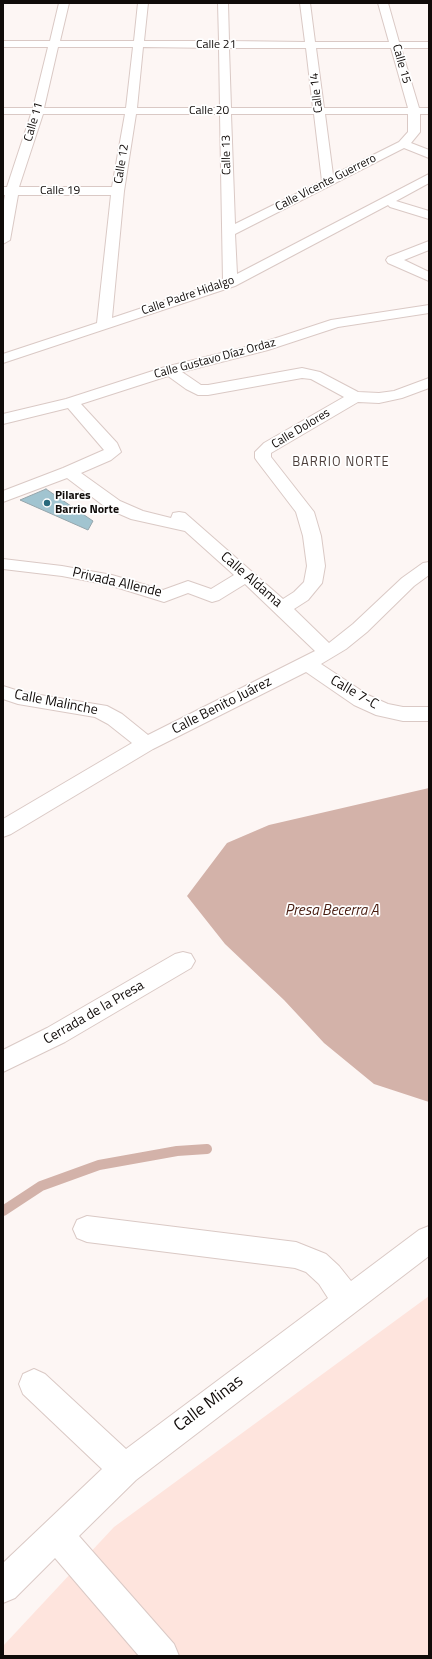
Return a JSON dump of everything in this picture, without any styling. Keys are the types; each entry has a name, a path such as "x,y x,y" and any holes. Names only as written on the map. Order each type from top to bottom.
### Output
{"street":[{"name":"Calle 11","path":"3,240 8,191 38,111 64,3"},
{"name":"Calle 12","path":"104,324 118,191 131,110 143,3"},
{"name":"Calle 13","path":"223,3 230,283"},
{"name":"Calle 14","path":"305,3 312,44 328,183"},
{"name":"Calle 15","path":"383,3 414,111 414,126"},
{"name":"Calle 21","path":"3,44 429,45"},
{"name":"Calle 20","path":"3,111 429,111"},
{"name":"Calle Vicente Guerrero","path":"228,233 403,144 414,132 414,126"},
{"path":"414,126 429,130"},
{"path":"403,144 429,154"},
{"name":"Calle Padre Hidalgo","path":"3,359 230,283 429,178"},
{"path":"408,188 429,194"},
{"name":"Calle 19","path":"8,191 118,191"},
{"path":"394,204 429,215"},
{"path":"429,245 394,258 394,261 429,276"},
{"name":"Calle Gustavo Díaz Ordaz","path":"3,419 71,402 170,370 263,347 336,323 429,309"},
{"path":"170,370 198,390 208,390 302,373 309,373 355,397 379,398 397,395 429,383"},
{"name":"Calle Dolores","path":"282,608 301,596 313,582 316,566 312,536 305,512 291,492 263,458 263,452 355,397"},
{"path":"3,497 69,472 105,457 112,452 111,446 71,402"},
{"path":"69,472 114,505 137,515 189,527"},
{"name":"Calle Aldama","path":"172,510 189,527 282,608 328,652"},
{"name":"Privada Allende","path":"3,564 62,571 112,580 164,596 188,586 212,596 246,576"},
{"name":"Calle Benito Juárez","path":"3,829 146,744 307,664 328,652 360,628 408,582 429,567"},
{"name":"Calle 7-C","path":"307,664 361,700 383,710 404,714 429,714"},
{"name":"Calle Malinche","path":"3,692 18,698 100,710 115,719 146,744"},
{"name":"Cerrada de la Presa","path":"3,1062 56,1035 183,961"},
{"path":"87,1229 296,1255 316,1263 329,1275 347,1300"},
{"name":"Calle Minas","path":"3,1586 124,1469 429,1239"},
{"path":"34,1384 124,1469"},
{"path":"56,1534 162,1656"}],"shaded area":[{"path":"429,1296 429,1656 3,1656 3,1646 114,1527"}],"water":[{"name":"Presa Becerra A","path":"429,788 429,1102 374,1084 324,1043 284,1000 225,944 187,896 227,843 269,825"}],"building":[{"name":"Pilares Barrio Norte","path":"46,489 93,521 88,530 20,500"}],"waterway":[{"path":"3,1211 41,1186 99,1165 177,1151 207,1149"}],"place":[{"name":"Pilares Barrio Norte","path":"47,503"}],"district":[{"name":"BARRIO NORTE","path":"341,463"}]}
